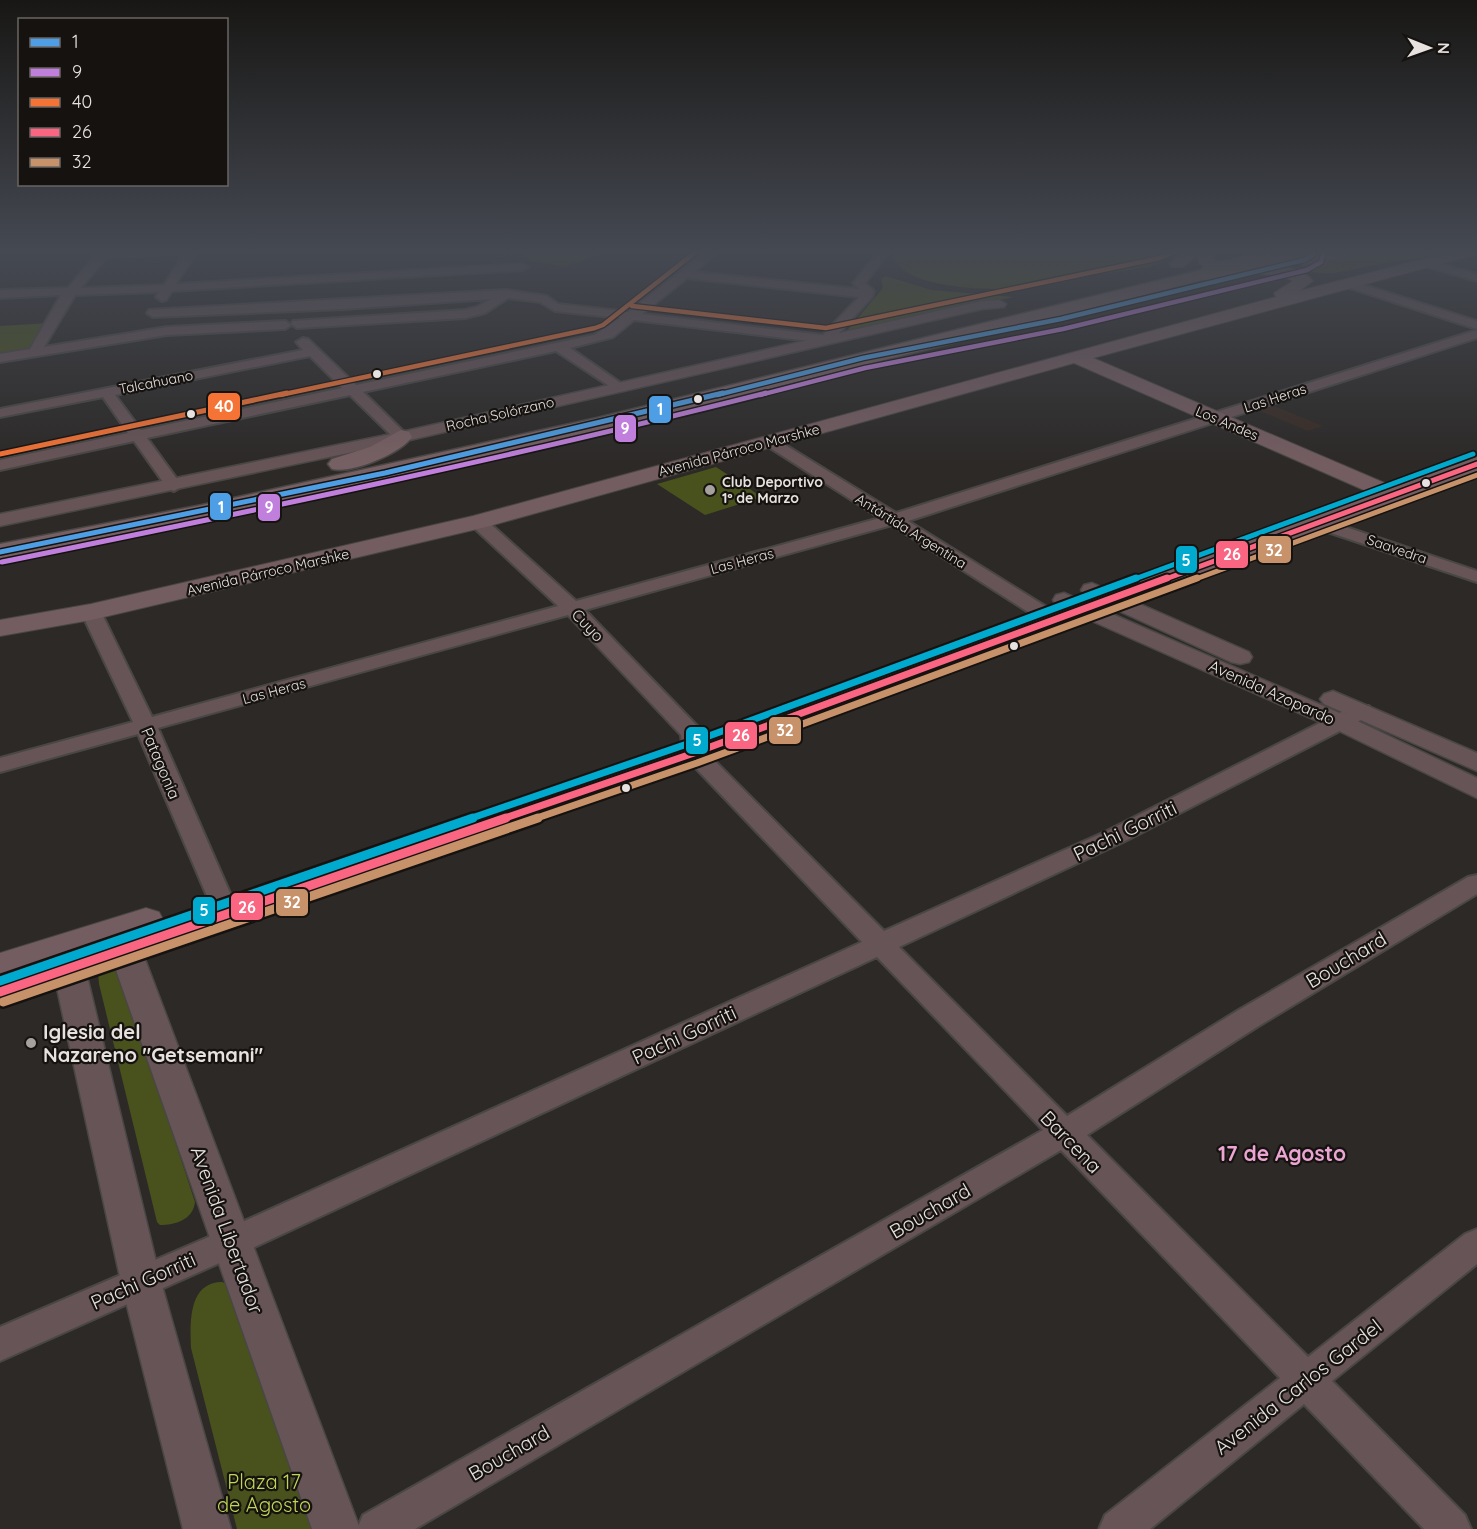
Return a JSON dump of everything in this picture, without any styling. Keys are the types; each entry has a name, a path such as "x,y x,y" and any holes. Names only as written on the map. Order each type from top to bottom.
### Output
{"highway":[{"path":"855,355 947,322"},
{"path":"0,552 419,465 619,419 855,355 990,322"},
{"path":"0,538 510,433 800,363 1042,322"},
{"path":"287,480 364,458 401,437"}],"main road":[{"name":"Avenida Párroco Marshke","path":"0,628 91,612 478,522 1205,322"},
{"name":"Los Andes","path":"1077,358 1384,490"},
{"path":"0,992 66,959 223,907 693,743 1074,605 1477,454"},
{"path":"1074,605 1316,522 1384,490 1477,464"},
{"path":"0,967 66,959"}],"street":[{"path":"34,353 52,322"},
{"path":"138,336 147,322"},
{"path":"0,358 167,331 262,327 292,330 345,322"},
{"path":"0,465 558,346 608,334 623,322"},
{"path":"685,322 826,339 842,322"},
{"name":"Rocha Solórzano","path":"0,520 174,486 401,437 902,322"},
{"path":"292,330 401,437"},
{"name":"Las Heras","path":"0,765 892,520 1477,334"},
{"path":"558,346 617,387"},
{"name":"Talcahuano","path":"0,413 312,352"},
{"path":"737,359 800,363"},
{"path":"106,392 174,486"},
{"name":"Antártida Argentina","path":"769,441 892,520 1074,605"},
{"name":"Cuyo","path":"478,522 572,608 693,743"},
{"name":"Saavedra","path":"1316,522 1477,577"},
{"name":"Avenida Azopardo","path":"1074,605 1352,717 1477,763"},
{"name":"Patagonia","path":"91,612 146,726 223,907"},
{"name":"Avenida Azopardo","path":"1352,717 1477,789"},
{"name":"Pachi Gorriti","path":"0,1344 232,1242 881,945 1116,836 1352,717"},
{"name":"Barcena","path":"693,743 881,945 1451,1529"},
{"name":"Bouchard","path":"377,1529 1064,1134 1246,1019 1477,883"},
{"name":"Avenida Libertador","path":"122,940 336,1529"},
{"path":"66,959 141,1282 207,1529"},
{"name":"Avenida Carlos Gardel","path":"1119,1529 1477,1245"}],"shaded area":[{"path":"1274,406 1323,426 1308,431 1260,411"}],"green space":[{"path":"854,322 895,322 845,333"},
{"path":"50,323 33,350 0,354 0,326"},
{"name":"Club Deportivo 1º de Marzo","path":"716,467 762,497 705,515 657,484"},
{"path":"109,968 121,977 195,1202 194,1208 187,1217 172,1224 160,1225 157,1222 99,984 98,973"},
{"name":"Plaza 17 de Agosto","path":"222,1282 227,1284 314,1529 237,1529 191,1348 191,1317 197,1297 211,1284"}],"transit line":[{"name":"40","path":"0,454 595,328 606,322"},
{"name":"40","path":"776,322 826,328 853,322"},
{"name":"1","path":"0,552 385,473 597,425 863,358 1044,322"},
{"name":"9","path":"2,562 387,483 600,435 865,368 1090,322"},
{"name":"5","path":"0,981 690,743 1473,454"},
{"name":"26","path":"0,992 694,753 1477,464"},
{"name":"32","path":"3,1002 697,763 1477,475"}],"place":[{"name":"Club Deportivo 1º de Marzo","path":"710,490"},
{"name":"Iglesia del Nazareno \"Getsemani\"","path":"31,1043"}],"district":[{"name":"17 de Agosto","path":"1282,1154"}]}
